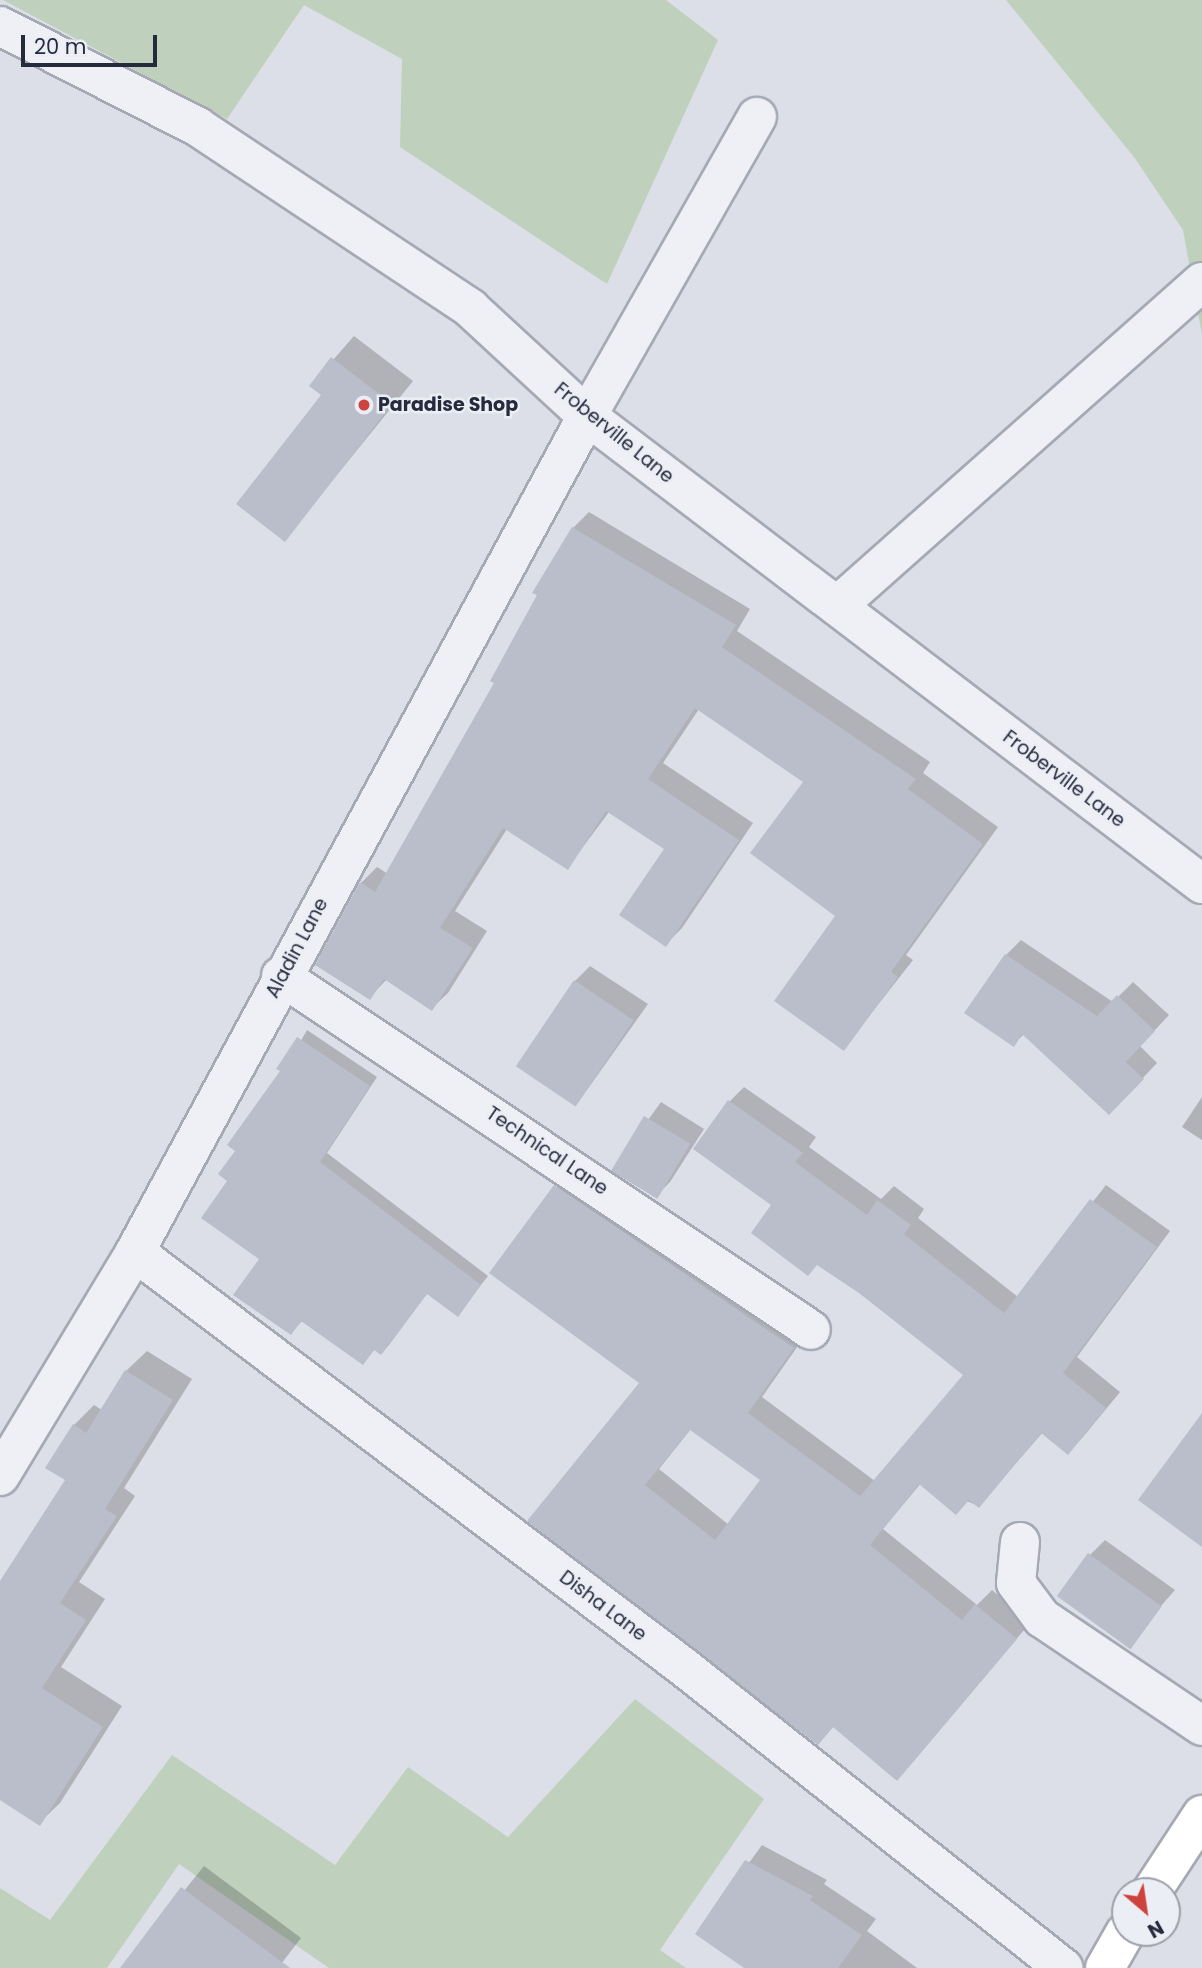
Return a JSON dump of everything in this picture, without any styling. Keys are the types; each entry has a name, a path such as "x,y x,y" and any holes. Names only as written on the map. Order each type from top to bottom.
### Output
{"main road":[{"path":"1161,1877 1202,1815"},
{"path":"1105,1968 1117,1947"}],"street":[{"name":"Froberville Lane","path":"0,26 198,127 470,308 587,416 1202,884"},
{"name":"Aladin Lane","path":"0,1476 135,1252 281,976 587,416 757,117"},
{"path":"837,606 1202,282"},
{"name":"Technical Lane","path":"281,976 557,1156 811,1330"},
{"name":"Disha Lane","path":"135,1252 685,1668 1064,1968"},
{"path":"1020,1542 1016,1583 1042,1618 1202,1726"}],"green space":[{"path":"3,0 666,0 718,40 607,284 400,147 402,59 304,5 227,119"},
{"path":"1006,0 1202,0 1202,335 1183,230 1134,157"},
{"path":"635,1699 764,1799 660,1950 686,1968 329,1968 179,1864 107,1968 0,1968 0,1888 50,1920 172,1755 335,1865 408,1767 508,1837"}],"building":[{"path":"331,357 392,404 285,542 236,504 321,395 309,386"},
{"path":"572,527 736,625 722,647 916,779 908,789 983,844 891,972 898,977 844,1051 774,1001 835,916 750,853 803,782 695,708 648,779 739,840 666,947 619,915 664,849 606,811 568,870 503,828 440,928 473,948 432,1011 384,979 370,1000 315,965 360,882 375,892 494,683 490,681 537,595 532,593"},
{"path":"1005,954 1097,1016 1117,995 1155,1031 1126,1062 1144,1079 1109,1115 1022,1034 1014,1047 964,1013"},
{"path":"574,980 634,1020 576,1106 516,1066"},
{"path":"297,1037 370,1086 320,1162 481,1285 458,1317 427,1294 381,1355 374,1350 363,1365 301,1321 291,1335 233,1295 259,1259 201,1218 227,1181 218,1174 235,1151 227,1145 280,1071 276,1069"},
{"path":"728,1100 803,1153 795,1162 867,1215 877,1200 911,1225 904,1234 1004,1313 1090,1199 1157,1247 1063,1373 1106,1408 1068,1455 1041,1433 979,1508 969,1500 956,1515 919,1484 870,1545 962,1620 975,1604 1017,1639 897,1781 833,1727 818,1745 527,1521 639,1383 489,1273 554,1185 794,1348 748,1413 860,1496 963,1375 859,1293 817,1265 808,1276 751,1233 771,1205 693,1149","holes":["690,1430 760,1480 715,1540 645,1485"]},
{"path":"644,1116 690,1144 657,1199 611,1171"},
{"path":"125,1370 173,1400 105,1509 117,1516 60,1603 86,1620 42,1688 103,1727 40,1826 0,1800 0,1581 65,1480 45,1468 73,1424 86,1433"},
{"path":"1202,1413 1202,1547 1138,1500"},
{"path":"1088,1553 1162,1606 1130,1649 1057,1596"},
{"path":"745,1860 813,1896 810,1900 862,1935 838,1968 744,1968 695,1934"},
{"path":"181,1887 290,1968 120,1968"}],"place":[{"name":"Paradise Shop","path":"364,405"}]}
